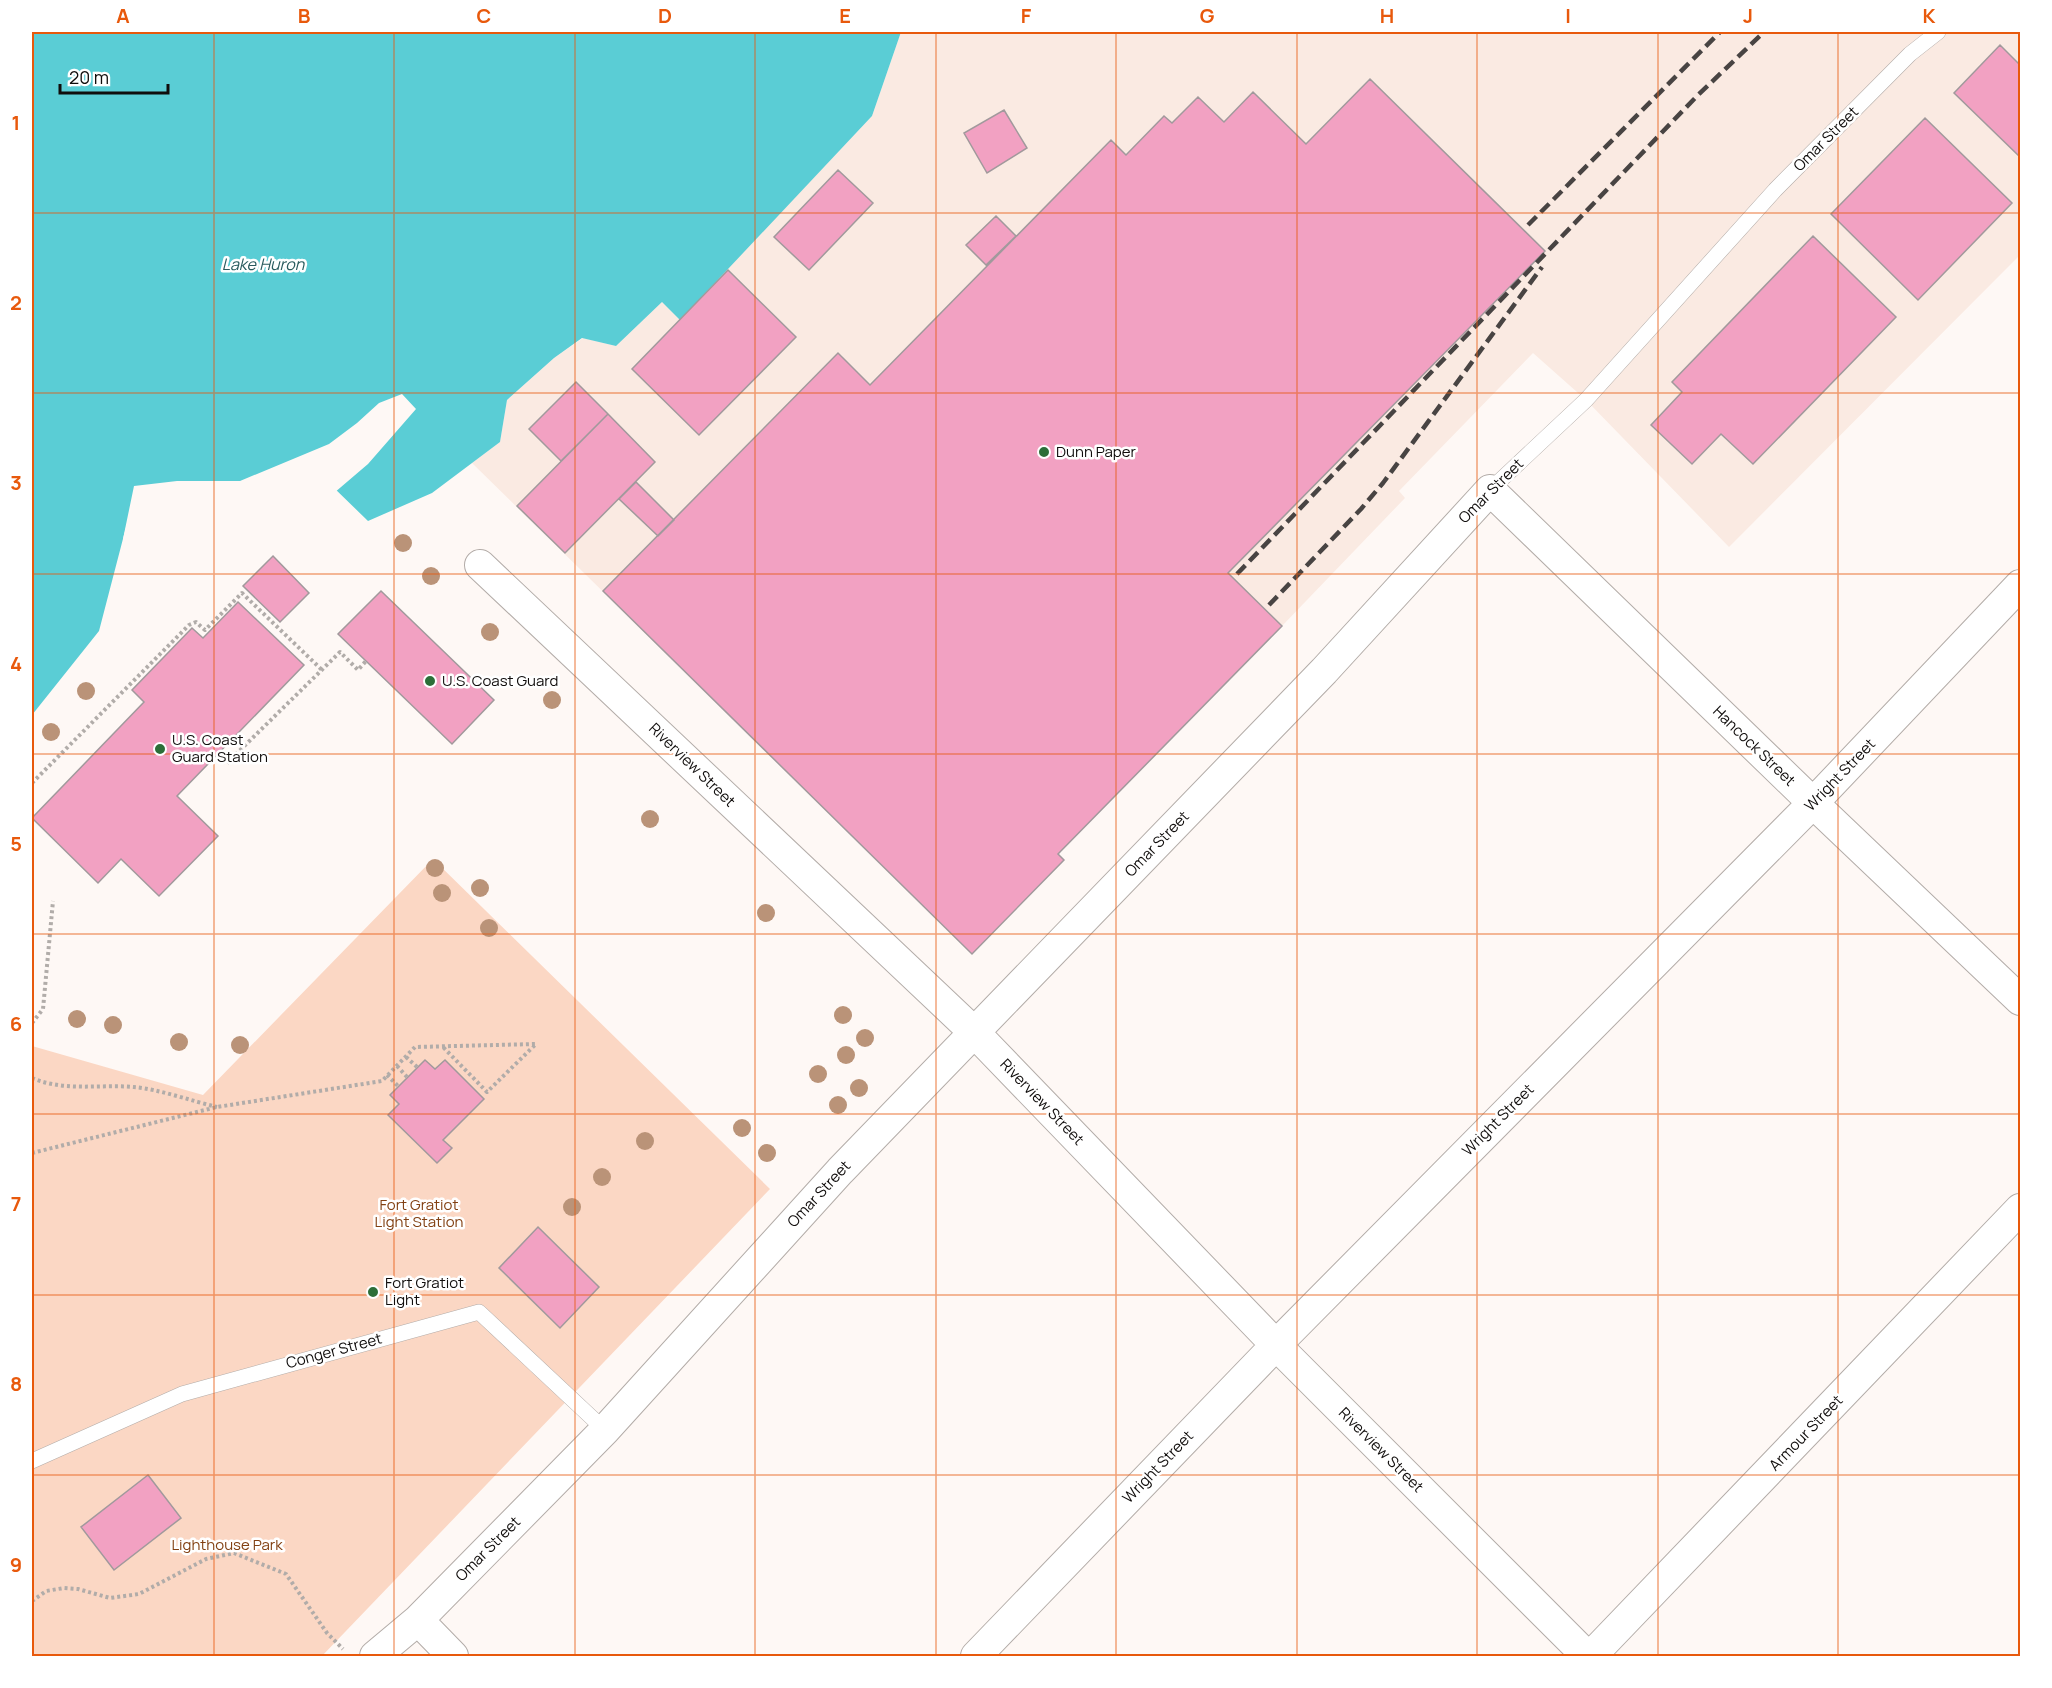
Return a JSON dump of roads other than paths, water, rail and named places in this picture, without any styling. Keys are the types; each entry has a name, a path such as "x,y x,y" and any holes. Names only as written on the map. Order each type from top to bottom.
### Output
{"street":[{"name":"Hancock Street","path":"1490,490 2020,1000"},
{"name":"Omar Street","path":"375,1656 418,1620 604,1430 840,1171 1324,671 1490,490"},
{"name":"Riverview Street","path":"480,565 974,1032 1276,1345 1589,1656"},
{"name":"Wright Street","path":"976,1656 1276,1345 1813,803 2020,585"},
{"name":"Armour Street","path":"1589,1656 2020,1209"},
{"path":"418,1620 453,1656"}],"lane":[{"name":"Omar Street","path":"1490,490 1586,400 1775,190 1910,54 1938,32"},
{"name":"Conger Street","path":"32,1461 182,1394 479,1312 604,1430"}],"water":[{"name":"Lake Huron","path":"32,32 901,32 872,116 680,320 662,302 616,346 582,338 554,358 507,400 500,442 432,493 368,521 331,485 131,508 99,631 32,715"}],"railway":[{"path":"1528,225 1720,32"},
{"path":"1237,574 1697,96 1764,32"},
{"path":"1269,605 1383,483 1542,267"}],"place":[{"name":"Dunn Paper","path":"1044,452"},
{"name":"U.S. Coast Guard","path":"430,681"},
{"name":"U.S. Coast Guard Station","path":"160,749"},
{"name":"Fort Gratiot Light","path":"373,1292"}],"park label":[{"name":"Fort Gratiot Light Station","path":"419,1214"},
{"name":"Lighthouse Park","path":"227,1545"}]}
